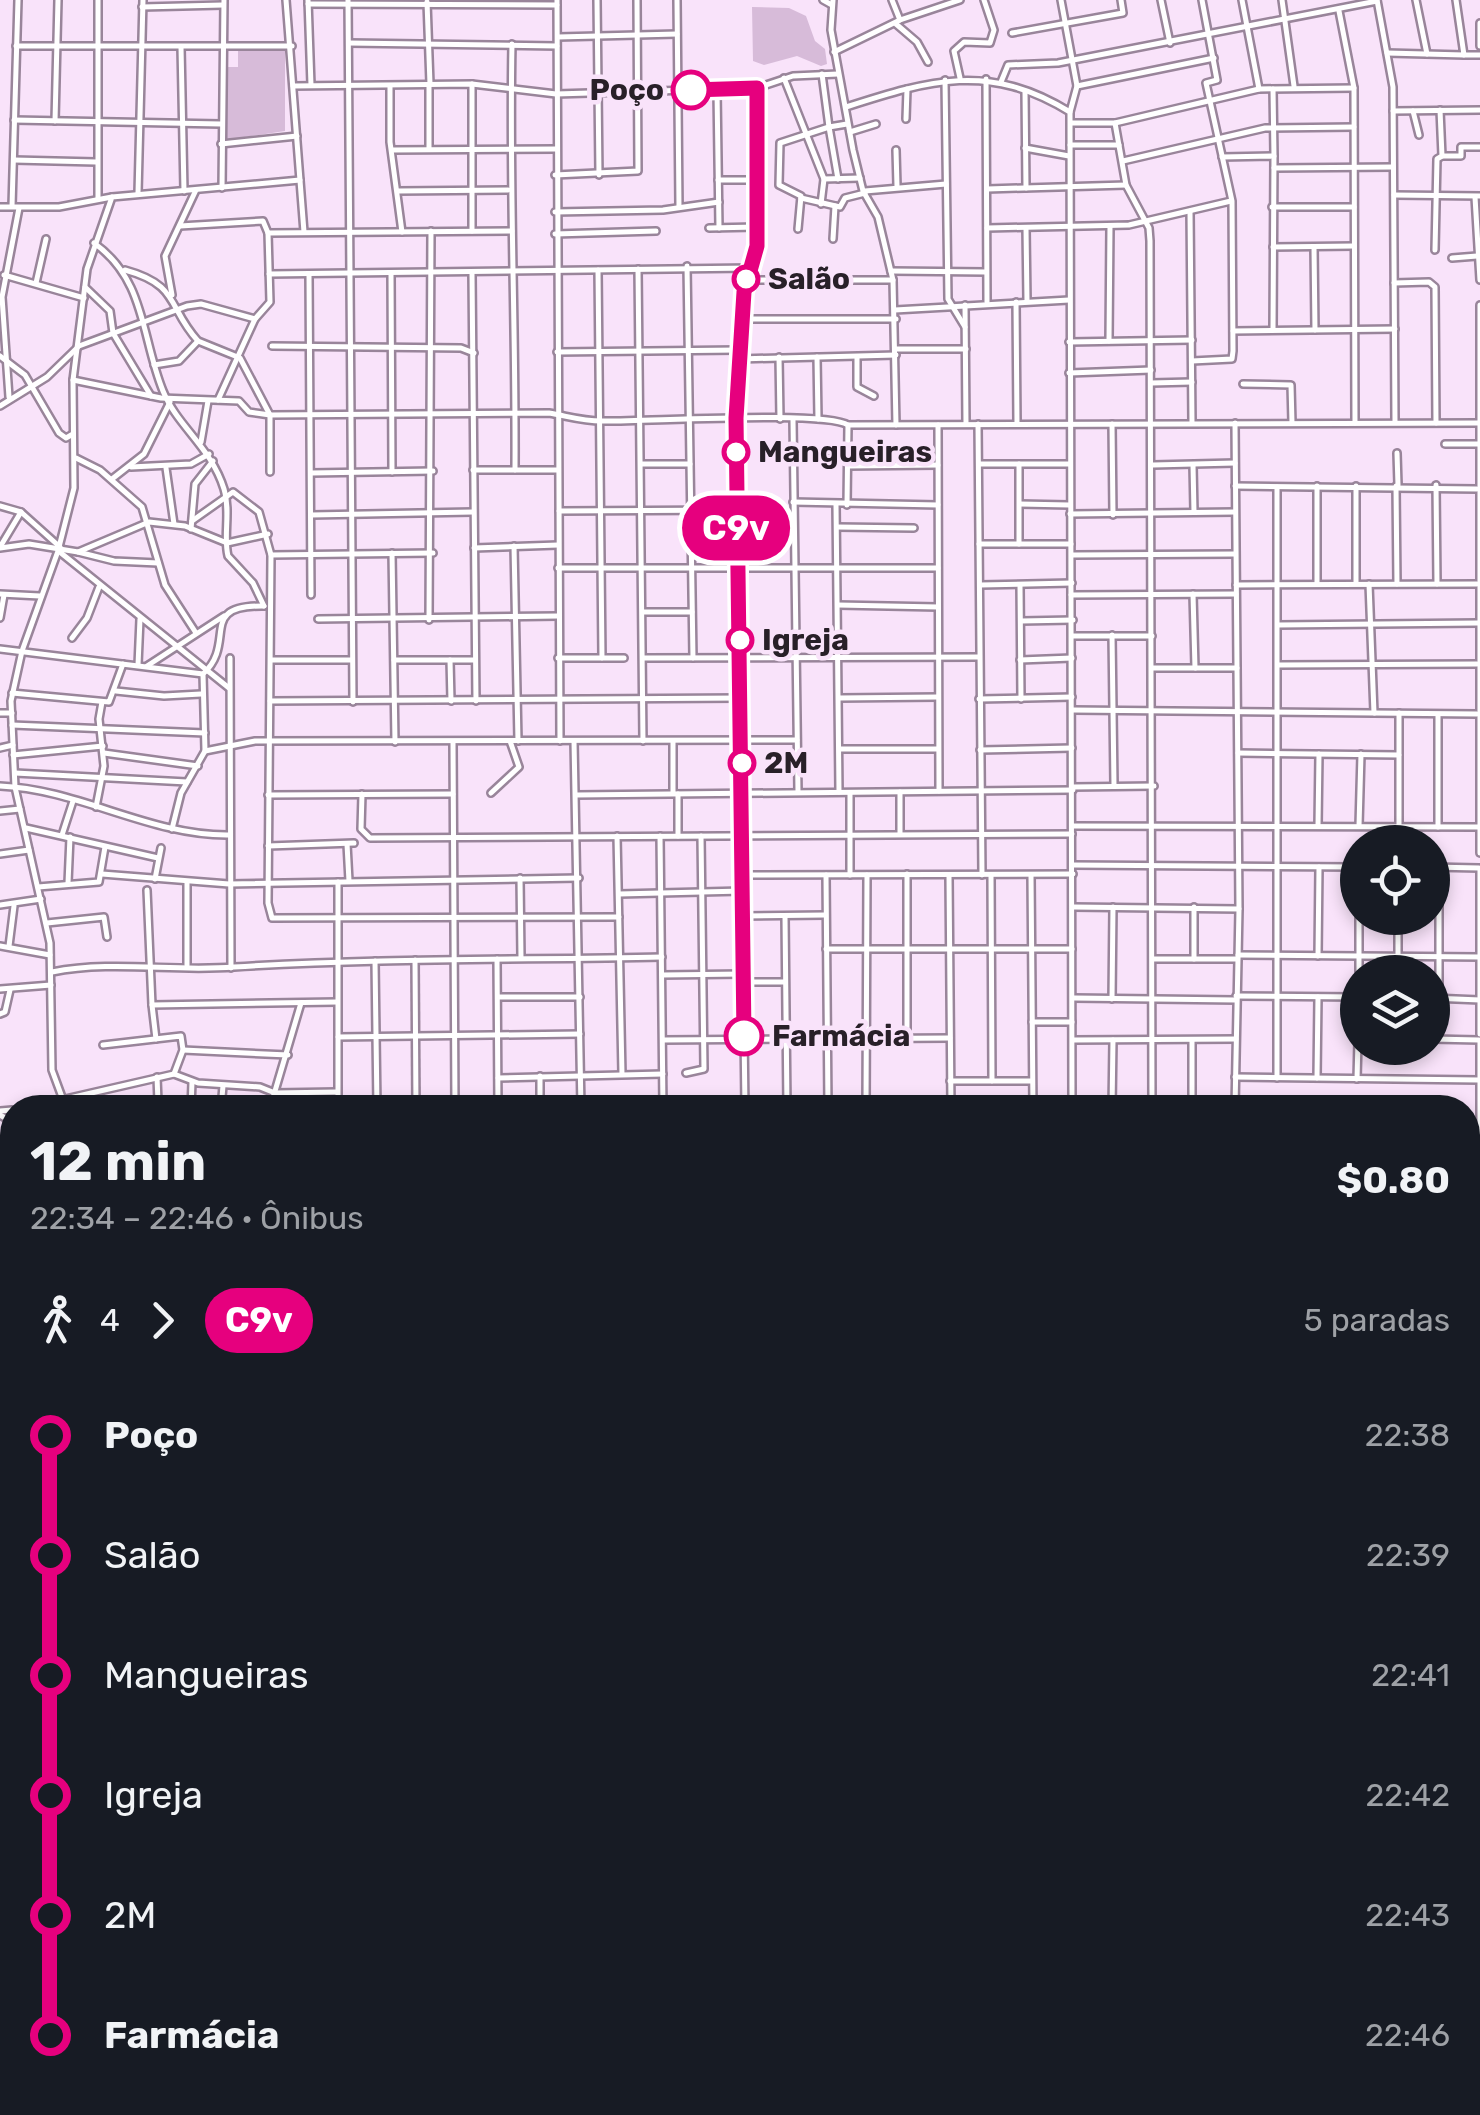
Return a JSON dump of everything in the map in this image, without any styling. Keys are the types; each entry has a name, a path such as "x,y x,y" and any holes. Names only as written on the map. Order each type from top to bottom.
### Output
{"street":[{"path":"9,398 2,358 4,275 15,207 18,0"},
{"path":"54,121 58,0"},
{"path":"98,0 98,199"},
{"path":"286,0 304,232"},
{"path":"597,0 599,175"},
{"path":"556,175 638,171 637,0"},
{"path":"677,0 679,207"},
{"path":"823,0 832,2 834,52 860,178 878,218 892,276 896,310 896,425"},
{"path":"892,0 898,22 917,42 928,62"},
{"path":"834,52 898,22 960,0"},
{"path":"960,78 954,51 964,42 990,42 994,30 984,0"},
{"path":"1062,0 1078,86 1070,112 1068,342 1073,620 1072,1095"},
{"path":"1012,33 1123,13 1121,0"},
{"path":"1161,0 1170,44"},
{"path":"1192,361 1232,359 1232,201 1206,82 1217,80 1202,0"},
{"path":"1242,0 1259,90"},
{"path":"1282,0 1295,88"},
{"path":"1001,82 1008,65 1072,61 1170,44 1377,0 1392,111 1395,422"},
{"path":"1416,0 1427,54"},
{"path":"1456,0 1464,55"},
{"path":"348,1 353,702"},
{"path":"428,1 429,149"},
{"path":"310,85 308,2 558,2 555,212 560,741"},
{"path":"138,194 138,47 142,3 224,3 222,188"},
{"path":"1340,10 1354,88 1354,423"},
{"path":"1480,23 1480,46"},
{"path":"558,37 677,34"},
{"path":"348,44 557,46"},
{"path":"512,44 508,190 514,272 514,470"},
{"path":"16,46 292,46"},
{"path":"181,47 184,192"},
{"path":"1387,54 1480,56"},
{"path":"1078,86 1214,58"},
{"path":"822,74 838,179"},
{"path":"294,86 472,84 509,88 511,92 556,94 757,88 784,78 838,74"},
{"path":"784,78 824,179 820,204"},
{"path":"846,107 960,78 1001,82 1070,112"},
{"path":"986,79 986,302"},
{"path":"946,80 948,298 966,328"},
{"path":"472,84 472,231"},
{"path":"390,85 392,150 402,232"},
{"path":"744,1095 736,418 740,319 757,227 757,88"},
{"path":"1071,122 1115,123 1273,88 1354,88"},
{"path":"1273,88 1273,330"},
{"path":"906,119 907,89"},
{"path":"718,90 719,228"},
{"path":"1025,90 1026,188"},
{"path":"1413,110 1419,135"},
{"path":"1440,110 1442,156"},
{"path":"1392,111 1480,110"},
{"path":"14,120 221,124"},
{"path":"1115,123 1126,185 1145,221 1150,240 1155,827 1152,1095"},
{"path":"849,124 805,133 779,146 779,185 801,198 835,206 864,192 946,184"},
{"path":"850,132 876,124"},
{"path":"1122,161 1274,127 1354,128"},
{"path":"221,144 298,136"},
{"path":"1070,145 1119,145"},
{"path":"1435,250 1437,159 1461,156 1461,147 1480,147"},
{"path":"1025,148 1070,156"},
{"path":"392,150 556,149"},
{"path":"896,150 897,186"},
{"path":"1222,157 1274,156"},
{"path":"14,160 96,162"},
{"path":"1274,168 1393,166"},
{"path":"824,179 860,178"},
{"path":"0,207 59,208 112,197 300,180"},
{"path":"718,180 758,180"},
{"path":"986,188 1126,185"},
{"path":"196,190 165,256 172,296 198,341 240,358 270,415 270,472"},
{"path":"398,191 508,190"},
{"path":"1394,195 1478,196 1480,280"},
{"path":"61,1095 52,1070 52,972 47,923 14,773 12,693 22,650 59,549 74,488 73,380 85,288 94,243 112,197"},
{"path":"798,228 801,198"},
{"path":"987,228 1110,226 1232,201"},
{"path":"555,212 719,202"},
{"path":"833,239 835,206"},
{"path":"1272,207 1354,206"},
{"path":"1190,210 1192,423"},
{"path":"178,226 263,221 268,233 270,302 255,319 218,400"},
{"path":"1109,341 1110,226"},
{"path":"709,228 757,227"},
{"path":"1026,228 1027,302"},
{"path":"268,233 512,231"},
{"path":"556,234 656,231"},
{"path":"431,232 433,617"},
{"path":"36,283 46,240"},
{"path":"94,243 125,270 145,276 172,296"},
{"path":"1273,247 1354,246"},
{"path":"1314,247 1315,330"},
{"path":"1452,258 1477,256"},
{"path":"687,266 693,658"},
{"path":"270,274 751,268"},
{"path":"638,269 643,741"},
{"path":"125,270 168,400 211,458 226,494 228,556 268,605"},
{"path":"598,270 602,658"},
{"path":"746,280 986,272"},
{"path":"391,273 392,472"},
{"path":"472,273 476,701"},
{"path":"308,274 311,595"},
{"path":"4,275 84,298"},
{"path":"1394,283 1429,282 1436,286 1436,423"},
{"path":"85,288 110,311 112,333 151,396"},
{"path":"896,310 1069,300"},
{"path":"1016,302 1017,424"},
{"path":"0,406 33,386 79,346 179,310 201,304 255,319"},
{"path":"965,305 966,424"},
{"path":"1480,305 1480,853"},
{"path":"740,319 896,319"},
{"path":"1232,331 1394,329"},
{"path":"1068,342 1192,340"},
{"path":"154,365 178,361 198,341"},
{"path":"460,348 474,342"},
{"path":"272,346 460,348 474,353"},
{"path":"556,352 738,350"},
{"path":"738,359 966,350"},
{"path":"779,357 780,419"},
{"path":"817,357 818,420"},
{"path":"856,357 857,387 874,396"},
{"path":"2,358 33,386 60,433 66,438 74,434"},
{"path":"1068,372 1151,370"},
{"path":"73,380 168,400 239,401 250,412 270,415 557,414 567,420 736,418 818,420 848,425 1478,423"},
{"path":"1151,382 1192,382"},
{"path":"1243,384 1290,386 1292,423"},
{"path":"112,479 131,467 149,445 168,400"},
{"path":"201,443 208,401"},
{"path":"793,420 793,658 798,792"},
{"path":"1235,423 1240,909 1235,1095"},
{"path":"978,424 982,875"},
{"path":"1112,424 1113,514"},
{"path":"848,425 848,505"},
{"path":"938,425 939,792"},
{"path":"1445,444 1478,444"},
{"path":"1397,584 1398,452"},
{"path":"76,458 112,479 142,507 171,597 196,633"},
{"path":"131,467 166,468 211,458"},
{"path":"192,525 195,484 211,458"},
{"path":"793,459 938,465"},
{"path":"1152,465 1235,463"},
{"path":"640,464 690,464"},
{"path":"980,464 1069,464"},
{"path":"1019,464 1020,544"},
{"path":"1194,464 1194,512"},
{"path":"166,468 174,524"},
{"path":"473,470 558,470"},
{"path":"310,473 433,471"},
{"path":"1436,485 1436,584"},
{"path":"1236,486 1478,488"},
{"path":"1316,584 1317,486"},
{"path":"1356,486 1356,584"},
{"path":"1277,487 1278,1078"},
{"path":"192,525 226,494 236,493 254,506 268,534 271,555 268,903 275,921 619,917"},
{"path":"793,502 938,505"},
{"path":"836,504 839,792"},
{"path":"1020,504 1069,505"},
{"path":"0,506 21,512 99,588 229,688"},
{"path":"558,511 736,510"},
{"path":"0,548 21,512"},
{"path":"310,514 474,512"},
{"path":"1070,514 1235,512"},
{"path":"78,552 149,522 192,525 227,543 268,534"},
{"path":"837,527 914,528"},
{"path":"0,548 29,544 114,561 158,563"},
{"path":"978,544 1070,544"},
{"path":"474,548 558,545"},
{"path":"491,793 519,767 514,741 514,546"},
{"path":"392,554 395,742"},
{"path":"271,555 433,554"},
{"path":"1072,555 1235,554"},
{"path":"558,568 938,568"},
{"path":"978,585 1072,583"},
{"path":"1368,584 1374,713"},
{"path":"1236,585 1436,584 1478,588"},
{"path":"1020,585 1020,698"},
{"path":"72,638 87,618 99,588"},
{"path":"0,618 2,594 40,596"},
{"path":"1194,594 1195,668"},
{"path":"1071,595 1236,594"},
{"path":"146,666 232,608 268,605"},
{"path":"838,605 938,607"},
{"path":"643,612 692,612"},
{"path":"172,830 187,782 204,751 201,694 205,673 214,662 224,616"},
{"path":"318,620 558,616"},
{"path":"138,666 140,618"},
{"path":"1020,621 1073,620"},
{"path":"1278,625 1479,626"},
{"path":"1073,636 1152,636"},
{"path":"1112,636 1114,785"},
{"path":"0,650 205,673"},
{"path":"643,658 979,657"},
{"path":"230,658 231,968"},
{"path":"558,658 624,658"},
{"path":"1020,660 1072,658"},
{"path":"271,660 352,660"},
{"path":"394,660 474,660"},
{"path":"450,660 450,701"},
{"path":"12,693 112,701 124,664"},
{"path":"1278,665 1478,667"},
{"path":"1152,668 1237,668"},
{"path":"116,690 164,696 201,694"},
{"path":"840,698 938,697"},
{"path":"270,701 740,698"},
{"path":"979,699 1072,698"},
{"path":"96,807 103,776 102,701"},
{"path":"1072,710 1479,714"},
{"path":"0,713 12,713"},
{"path":"1399,713 1399,825"},
{"path":"1438,714 1438,825"},
{"path":"12,725 205,733"},
{"path":"204,751 268,742 797,740"},
{"path":"574,741 581,1095"},
{"path":"672,741 678,836"},
{"path":"453,742 455,1095"},
{"path":"0,748 13,745"},
{"path":"840,749 938,748"},
{"path":"980,750 1073,748"},
{"path":"14,756 104,750 198,766"},
{"path":"1238,753 1399,755"},
{"path":"1318,826 1319,754"},
{"path":"1359,825 1361,754"},
{"path":"14,773 187,782"},
{"path":"0,786 73,801 194,835 229,835"},
{"path":"576,795 1154,786"},
{"path":"850,792 850,875"},
{"path":"900,792 900,834"},
{"path":"362,794 361,829 370,838 982,834 1155,827 1340,826"},
{"path":"268,795 452,794"},
{"path":"62,835 73,801"},
{"path":"0,811 20,808"},
{"path":"1450,827 1480,827"},
{"path":"26,828 158,858"},
{"path":"617,836 622,1074"},
{"path":"660,836 663,1095"},
{"path":"686,1073 704,1072 701,836"},
{"path":"68,883 70,837"},
{"path":"268,846 351,844 349,881"},
{"path":"38,887 99,882 105,847"},
{"path":"155,878 160,848"},
{"path":"0,854 29,850"},
{"path":"1072,865 1340,867"},
{"path":"1318,956 1319,867"},
{"path":"1450,868 1480,869 1480,1216"},
{"path":"102,874 229,884 578,878"},
{"path":"907,874 907,1038"},
{"path":"743,875 1073,874"},
{"path":"826,875 828,1095"},
{"path":"866,1095 867,875"},
{"path":"949,875 951,942"},
{"path":"949,875 950,1095"},
{"path":"991,875 992,1081"},
{"path":"1032,875 1032,1095"},
{"path":"520,878 521,958"},
{"path":"337,1095 338,882"},
{"path":"186,883 187,966"},
{"path":"148,890 148,965 156,1039"},
{"path":"619,894 743,891"},
{"path":"0,905 14,906 42,898"},
{"path":"10,946 14,906"},
{"path":"1073,906 1240,909"},
{"path":"1112,998 1114,906"},
{"path":"1194,907 1194,959"},
{"path":"743,916 826,915"},
{"path":"47,923 104,916 107,937"},
{"path":"785,916 786,1095"},
{"path":"0,946 50,955"},
{"path":"826,949 1072,949"},
{"path":"52,972 89,966 231,968 336,960 662,956"},
{"path":"1153,958 1340,956"},
{"path":"1450,957 1480,957"},
{"path":"496,959 498,1095"},
{"path":"376,960 377,1095"},
{"path":"414,960 416,1095"},
{"path":"662,975 702,974 786,982"},
{"path":"0,989 52,985"},
{"path":"0,1014 5,1012 10,990"},
{"path":"497,997 580,997"},
{"path":"1316,1078 1318,997"},
{"path":"1073,998 1340,997"},
{"path":"1450,999 1480,1000"},
{"path":"275,1093 301,1002"},
{"path":"152,1005 337,1002"},
{"path":"1032,1022 1072,1022"},
{"path":"338,1037 580,1034"},
{"path":"103,1046 182,1036 183,1050 174,1074"},
{"path":"663,1040 950,1038"},
{"path":"1450,1039 1480,1038"},
{"path":"1073,1040 1236,1039"},
{"path":"1112,1095 1113,1040"},
{"path":"1192,1040 1192,1095"},
{"path":"183,1050 288,1054"},
{"path":"1357,1065 1357,1079"},
{"path":"84,1095 174,1074 192,1082 260,1087 275,1093 337,1092"},
{"path":"498,1078 663,1074"},
{"path":"540,1076 540,1095"},
{"path":"158,1077 158,1095"},
{"path":"1235,1078 1480,1078"},
{"path":"950,1081 1033,1081"},
{"path":"192,1082 192,1095"},
{"path":"222,1095 223,1086"},
{"path":"1480,1894 1480,1907"}],"shaded area":[{"path":"752,7 789,8 806,16 815,41 825,49 827,64 821,66 797,56 764,65 753,61"},
{"path":"238,50 285,51 285,131 225,140 228,67 238,67"}],"bus line":[{"name":"C9v","path":"691,90 757,88 757,246 744,292 736,418 744,1036"}],"place":[{"name":"Poço","path":"691,90"},
{"name":"Salão","path":"746,279"},
{"name":"Mangueiras","path":"736,452"},
{"name":"Igreja","path":"740,640"},
{"name":"2M","path":"742,763"},
{"name":"Farmácia","path":"744,1036"}]}
